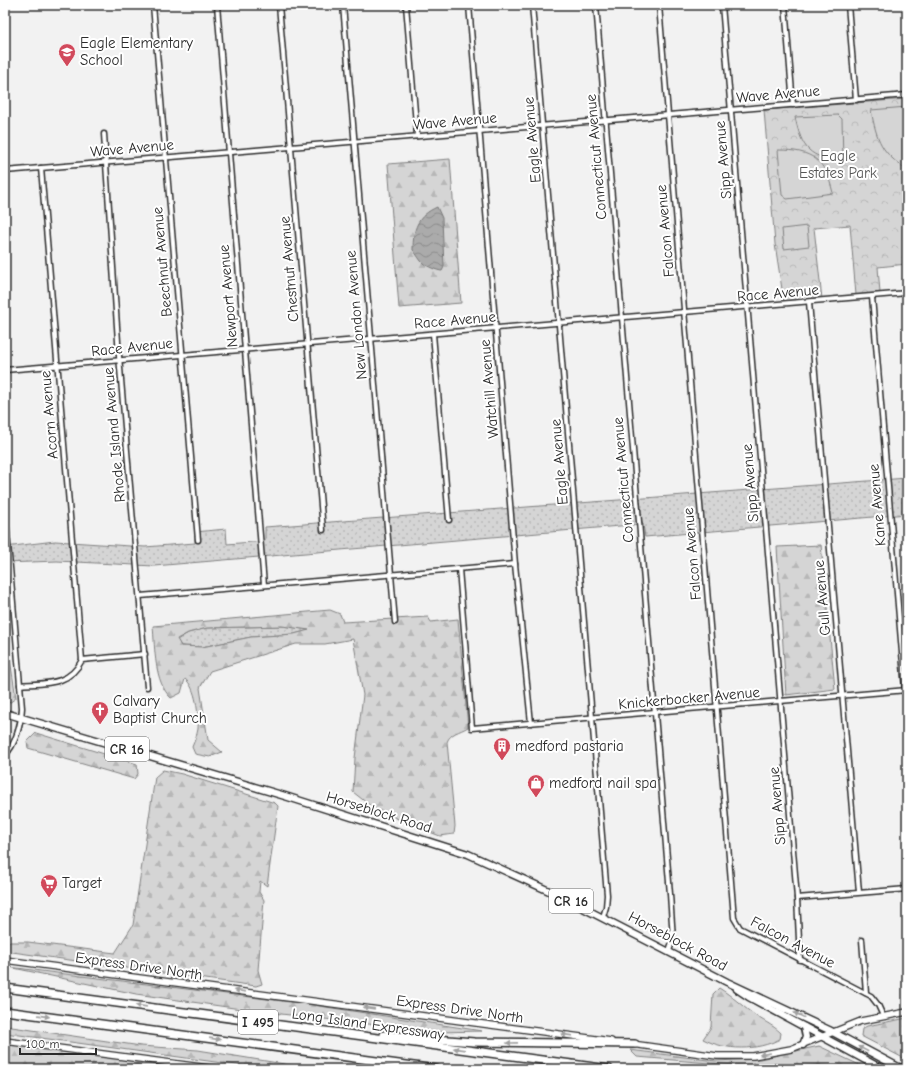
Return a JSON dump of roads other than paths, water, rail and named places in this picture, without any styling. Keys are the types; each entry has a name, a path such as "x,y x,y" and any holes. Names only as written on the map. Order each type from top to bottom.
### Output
{"highway":[{"name":"Long Island Expressway","path":"5,987 609,1069"},
{"name":"I 495","path":"5,1011 436,1069"},
{"path":"337,1033 488,1043 635,1044"}],"main road":[{"name":"Horseblock Road","path":"5,713 248,785 450,848 505,870 603,917 727,982 753,992 902,1069"},
{"name":"Express Drive North","path":"5,959 710,1055 741,1057 776,1053 803,1045 861,1022 907,1012"},
{"name":"Horseblock Road","path":"727,982 748,997 882,1069"},
{"path":"803,1045 806,1037 804,1027"},
{"path":"5,1041 216,1069"}],"street":[{"name":"Beechnut Avenue","path":"153,5 198,540"},
{"name":"Newport Avenue","path":"217,5 264,585"},
{"name":"Chestnut Avenue","path":"279,5 323,530"},
{"name":"New London Avenue","path":"343,5 395,622"},
{"path":"406,5 417,136"},
{"name":"Watchill Avenue","path":"469,5 515,564 531,723"},
{"name":"Eagle Avenue","path":"532,5 607,895 603,917"},
{"name":"Connecticut Avenue","path":"596,5 673,934 669,952"},
{"name":"Falcon Avenue","path":"659,5 736,923 740,928 866,993 875,1000 883,1016"},
{"name":"Sipp Avenue","path":"722,5 797,898 800,960"},
{"path":"785,5 792,105"},
{"path":"848,5 856,100"},
{"name":"Wave Avenue","path":"5,171 291,148 479,130 605,122 907,95"},
{"name":"Rhode Island Avenue","path":"104,134 119,360 147,687"},
{"name":"Acorn Avenue","path":"41,168 82,660"},
{"name":"Race Avenue","path":"5,370 245,348 747,308 907,293"},
{"name":"Kane Avenue","path":"872,297 907,712"},
{"name":"Gull Avenue","path":"809,302 859,892"},
{"path":"434,334 449,520"},
{"path":"5,509 20,685 21,718 13,743 5,755"},
{"path":"140,596 515,564"},
{"name":"Knickerbocker Avenue","path":"459,569 472,728 906,690"},
{"path":"20,685 60,681 70,676 77,669 82,660 145,654"},
{"path":"797,898 907,889"},
{"path":"862,940 866,993"}],"water":[{"path":"437,207 442,218 444,267 442,271 429,267 421,261 413,250 415,230 418,224 425,215"}],"place":[{"name":"Eagle Elementary School","path":"67,67"},
{"name":"Calvary Baptist Church","path":"100,725"},
{"name":"medford pastaria","path":"502,761"},
{"name":"medford nail spa","path":"536,798"},
{"name":"Target","path":"49,898"}],"park label":[{"name":"Eagle Estates Park","path":"838,164"}]}
